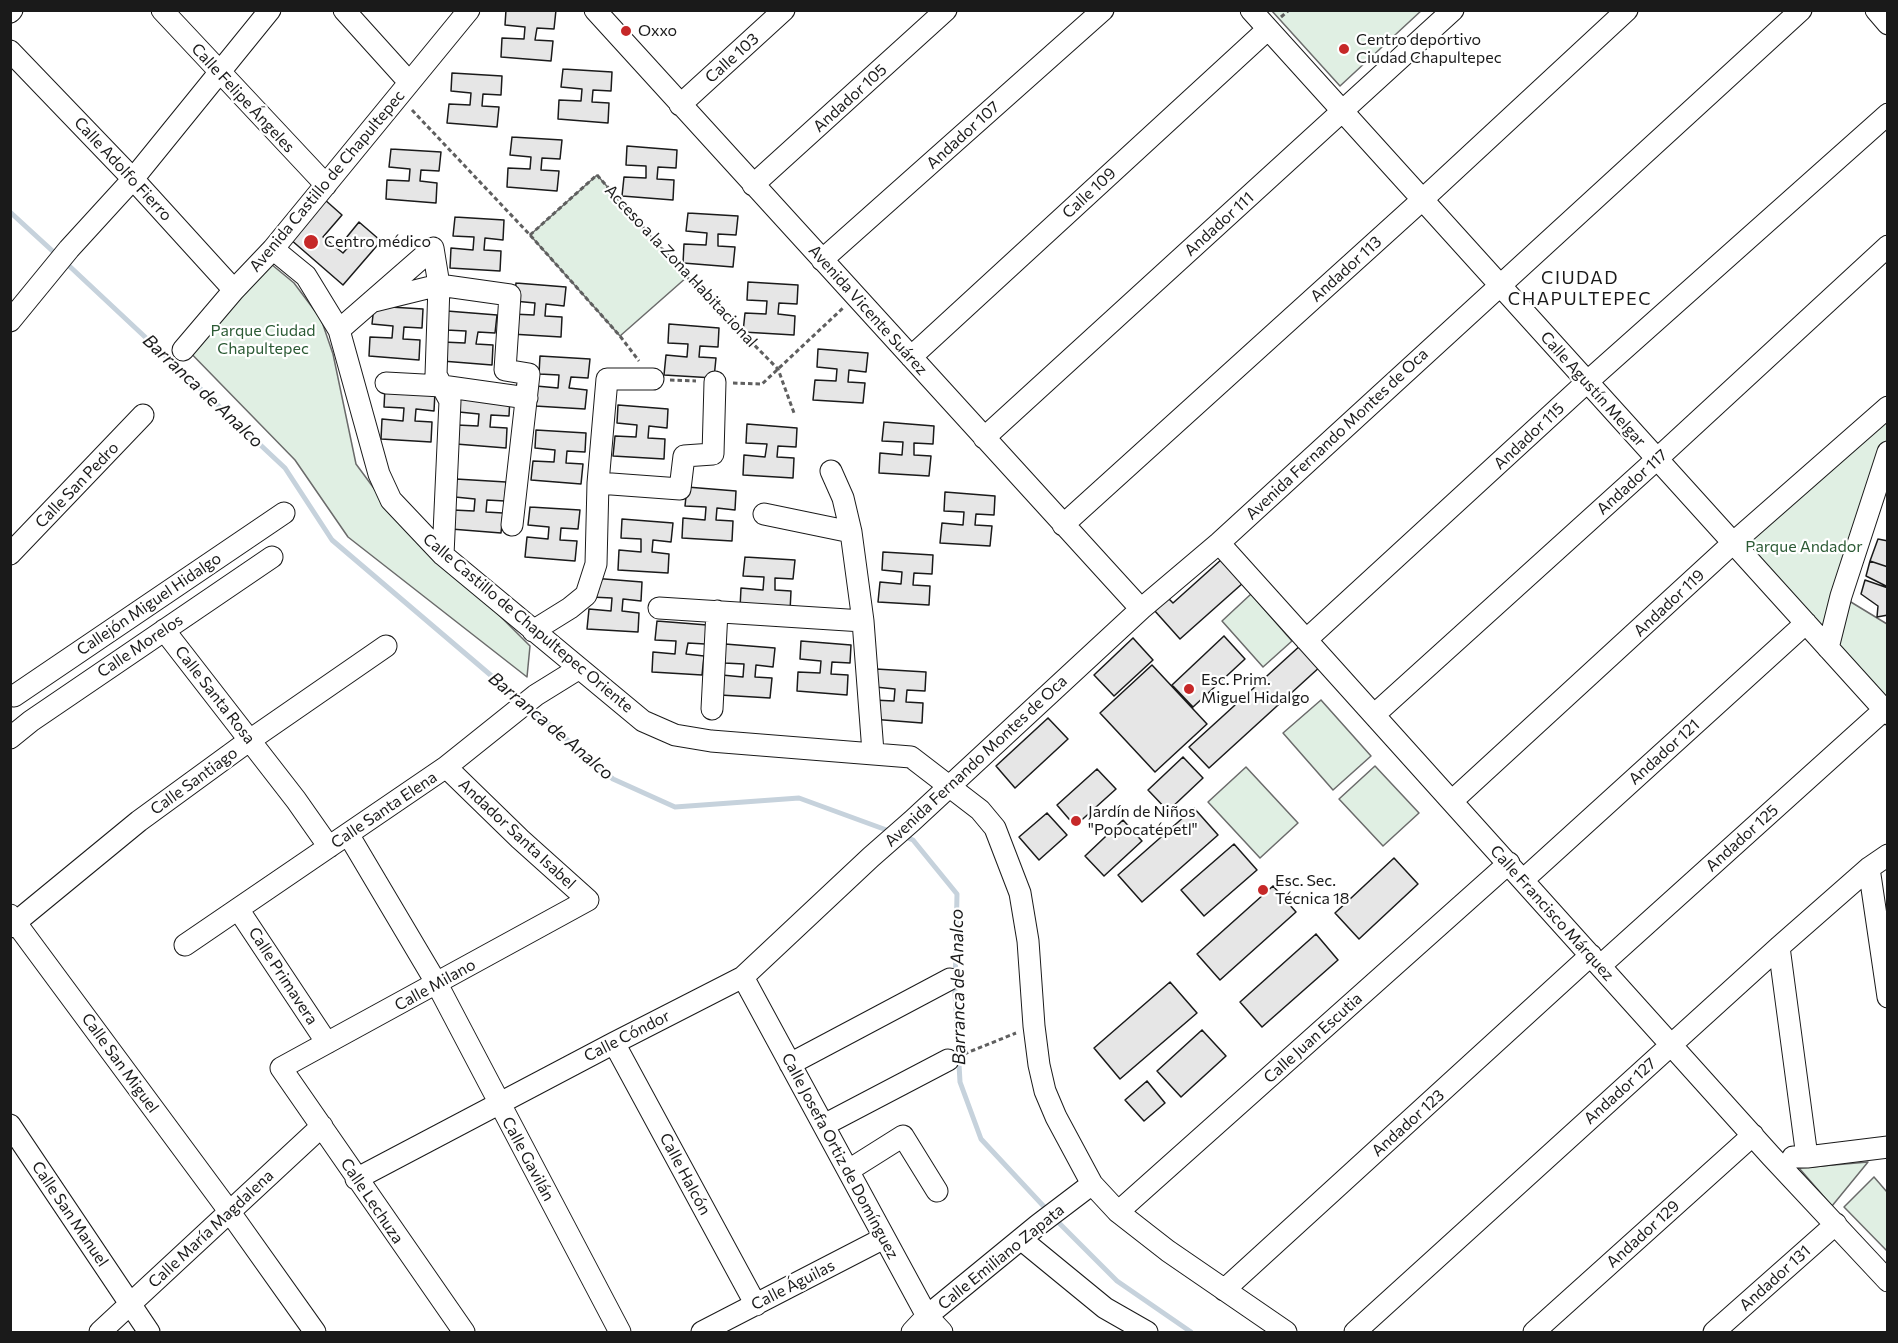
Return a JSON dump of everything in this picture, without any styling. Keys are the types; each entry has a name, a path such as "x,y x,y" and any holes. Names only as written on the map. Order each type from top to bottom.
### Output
{"street":[{"name":"Calle Felipe Ángeles","path":"162,10 326,185"},
{"path":"10,321 69,249 133,179 270,10"},
{"path":"344,10 403,88"},
{"name":"Avenida Castillo de Chapultepec","path":"183,350 234,290 273,249 469,10"},
{"name":"Calle 103","path":"681,105 784,10"},
{"name":"Andador 105","path":"753,185 946,10"},
{"name":"Andador 107","path":"822,260 1103,10"},
{"name":"Calle Agustín Melgar","path":"1251,10 1886,712"},
{"name":"Andador 113","path":"1063,525 1422,200 1627,10"},
{"name":"Avenida Fernando Montes de Oca","path":"871,857 1141,609 1219,543 1801,10"},
{"path":"1876,10 1887,24"},
{"name":"Avenida Vicente Suárez","path":"603,13 753,185 1141,609"},
{"name":"Andador 111","path":"984,438 1342,111 1444,14"},
{"name":"Calle 109","path":"911,357 1268,29"},
{"name":"Calle Adolfo Fierro","path":"10,51 133,179 234,290"},
{"name":"Andador 115","path":"1306,640 1587,382 1887,114"},
{"name":"Andador 117","path":"1374,715 1657,459 1887,246"},
{"path":"339,330 433,248 439,285 436,375 450,401 444,555"},
{"name":"Calle Castillo de Chapultepec Oriente","path":"273,249 306,276 339,330 378,474 391,500 444,555 643,721 675,735 711,741 873,752 911,757 980,810 995,828 1020,893 1028,941 1034,1026 1045,1091 1092,1185 1118,1212 1168,1251 1286,1332"},
{"path":"371,302 439,285 510,295 505,370 529,374 512,525"},
{"path":"533,631 586,595 596,564 598,483 607,379 653,379"},
{"path":"386,382 442,386 527,398"},
{"path":"598,483 680,489 684,456 713,454 715,382"},
{"name":"Andador 119","path":"1452,801 1733,543 1887,407"},
{"name":"Calle San Pedro","path":"10,554 143,415"},
{"path":"1828,648 1841,596 1887,452"},
{"path":"831,471 843,498 851,532 863,621 873,752"},
{"name":"Callejón Miguel Hidalgo","path":"12,693 284,513"},
{"path":"764,514 851,532"},
{"name":"Calle Francisco Márquez","path":"1219,543 1771,1156 1887,1281"},
{"name":"Calle Morelos","path":"10,738 31,721 272,557"},
{"path":"659,608 863,621"},
{"path":"712,709 717,611"},
{"name":"Andador 121","path":"1523,880 1806,623"},
{"name":"Calle Santa Rosa","path":"164,630 296,800 329,847"},
{"name":"Calle Santiago","path":"13,921 138,821 386,646"},
{"name":"Calle Santa Elena","path":"185,945 446,767 536,695 578,669"},
{"path":"12,693 31,721"},
{"name":"Andador 125","path":"1596,961 1886,712"},
{"name":"Andador Santa Isabel","path":"446,767 520,839 588,900"},
{"path":"348,834 437,984"},
{"name":"Andador 127","path":"1355,1332 1779,946 1887,855"},
{"name":"Calle Cóndor","path":"356,1179 742,977 871,857"},
{"name":"Calle Juan Escutia","path":"1118,1212 1509,863"},
{"path":"1869,868 1887,997"},
{"name":"Calle Milano","path":"281,1068 588,900"},
{"name":"Calle Primavera","path":"238,909 327,1043"},
{"name":"Calle San Miguel","path":"13,921 229,1211 315,1332"},
{"path":"1779,946 1807,1157"},
{"name":"Andador 123","path":"1224,1290 1596,961"},
{"name":"Calle Josefa Ortiz de Domínguez","path":"742,977 927,1316 942,1332"},
{"path":"790,1064 950,979"},
{"name":"Calle Gavilán","path":"437,984 620,1332"},
{"name":"Calle Halcón","path":"614,1043 756,1305"},
{"path":"824,1125 948,1060"},
{"name":"Calle Lechuza","path":"281,1068 464,1332"},
{"name":"Calle San Manuel","path":"10,1125 149,1332"},
{"name":"Calle María Magdalena","path":"100,1332 322,1126"},
{"name":"Andador 129","path":"1534,1332 1753,1135"},
{"path":"849,1170 903,1136 937,1191"},
{"path":"1771,1156 1807,1157 1887,1147"},
{"name":"Calle Emiliano Zapata","path":"912,1332 927,1316 1038,1225 1092,1185"},
{"name":"Andador 131","path":"1714,1332 1836,1224"},
{"name":"Calle Águilas","path":"702,1332 884,1238"},
{"path":"1022,1240 1105,1308 1147,1332"}],"path":[{"path":"403,88 621,336 653,379 762,384 855,296"},
{"name":"Acceso a la Zona Habitacional","path":"531,235 597,175 687,277 777,369"},
{"path":"777,369 794,413"},
{"path":"986,1046 1034,1026"}],"green space":[{"name":"Centro deportivo Ciudad Chapultepec","path":"1272,10 1422,10 1340,86 1272,11"},
{"path":"597,175 687,277 620,336 530,235"},
{"name":"Parque Ciudad Chapultepec","path":"271,264 294,283 321,319 333,354 356,464 401,525 530,646 527,677 348,537 295,460 178,340"},
{"name":"Parque Andador","path":"1887,407 1887,452 1841,596 1887,624 1887,696 1881,706 1734,544"},
{"path":"1251,594 1292,641 1263,667 1222,621"},
{"path":"1321,700 1371,756 1333,790 1283,733"},
{"path":"1375,766 1419,813 1383,846 1339,799"},
{"path":"1246,767 1298,823 1260,858 1208,802"},
{"path":"1868,1162 1832,1206 1799,1168"},
{"path":"1874,1177 1887,1192 1887,1251 1844,1207"}],"building":[{"path":"506,10 556,10 554,29 537,28 535,40 553,41 551,61 501,57 502,38 524,39 525,27 505,25"},
{"path":"563,69 612,72 611,91 593,90 592,102 609,103 608,123 558,119 559,100 581,101 582,89 561,87"},
{"path":"452,73 502,76 501,95 483,94 482,106 499,107 497,127 447,123 449,104 470,105 471,93 451,91"},
{"path":"512,137 562,140 560,159 542,158 541,170 559,171 557,191 507,187 508,168 530,169 531,157 510,155"},
{"path":"627,146 677,150 676,168 658,167 657,179 674,180 673,200 622,196 624,177 646,178 646,166 626,165"},
{"path":"391,149 441,152 439,171 421,170 420,181 437,183 436,203 386,199 387,180 409,181 410,169 389,167"},
{"name":"Centro médico","path":"324,199 342,215 323,237 343,253 352,243 346,238 359,222 381,241 343,285 290,239"},
{"path":"688,213 738,216 736,235 718,234 718,246 735,247 733,267 683,263 684,244 706,245 707,233 686,231"},
{"path":"455,217 504,220 503,240 485,238 484,250 501,251 500,271 450,268 451,248 473,250 474,237 453,236"},
{"path":"748,282 798,285 797,304 779,303 778,314 795,316 794,335 743,332 745,313 766,314 767,301 747,300"},
{"path":"516,283 566,287 564,306 546,304 545,316 562,317 561,337 511,334 512,314 534,315 535,303 514,301"},
{"path":"374,306 423,309 422,328 404,327 403,339 420,340 419,360 369,356 370,337 392,338 393,326 372,324"},
{"path":"447,311 497,315 495,333 478,332 476,344 493,345 492,365 442,361 443,342 465,343 466,331 446,330"},
{"path":"669,324 719,328 718,347 700,346 699,357 716,358 714,378 664,375 666,355 687,357 688,344 668,343"},
{"path":"818,349 868,353 866,372 849,370 848,382 865,383 863,403 813,400 815,380 836,381 837,369 817,367"},
{"path":"540,356 590,359 588,378 571,377 569,388 587,390 585,409 535,406 536,386 558,388 559,375 539,374"},
{"path":"385,388 435,392 434,411 416,409 415,421 432,422 431,442 381,439 382,419 403,421 404,408 384,407"},
{"path":"461,394 510,397 509,416 491,415 490,427 507,428 506,448 456,444 457,425 478,426 479,414 459,412"},
{"path":"618,405 668,409 667,428 649,426 648,438 665,439 664,459 613,456 615,436 636,437 637,425 617,423"},
{"path":"884,422 934,426 933,444 914,443 914,455 931,456 929,476 879,473 880,453 902,455 903,442 882,441"},
{"path":"747,424 797,428 796,447 778,446 777,457 794,458 793,478 743,475 744,455 765,457 767,444 746,443"},
{"path":"536,430 586,433 585,452 567,451 566,463 583,464 581,484 531,480 533,461 554,462 555,450 535,448"},
{"path":"456,479 506,482 505,501 487,500 486,512 503,513 501,533 451,529 453,510 474,511 475,499 455,497"},
{"path":"687,487 736,491 735,510 717,508 716,520 733,521 732,541 682,538 683,518 705,520 706,507 685,506"},
{"path":"945,492 995,496 994,515 976,514 975,525 992,526 990,546 940,543 942,523 963,525 964,512 944,511"},
{"path":"530,507 580,510 578,529 561,528 560,540 577,541 575,561 525,557 527,537 548,539 549,527 528,525"},
{"path":"622,519 673,523 671,542 653,540 652,552 669,554 668,573 618,570 619,550 641,552 641,539 621,538"},
{"path":"1878,539 1888,541 1888,567 1870,561"},
{"path":"883,552 933,555 932,574 914,573 913,585 930,586 929,605 878,602 880,582 901,584 902,572 882,570"},
{"path":"745,557 795,560 793,579 775,578 775,590 791,591 790,611 740,608 741,588 763,590 764,577 743,576"},
{"path":"1222,559 1243,583 1180,639 1154,610 1168,598 1173,603"},
{"path":"1870,561 1888,567 1888,587 1866,576"},
{"path":"592,578 642,582 641,601 623,599 622,611 639,613 638,632 587,629 589,609 611,611 612,598 591,597"},
{"path":"1865,580 1888,588 1888,615 1877,617 1878,606 1861,594"},
{"path":"657,621 707,625 705,644 688,643 686,654 704,656 702,675 652,672 653,652 675,654 676,641 655,640"},
{"path":"1224,636 1245,659 1193,707 1172,685"},
{"path":"1133,638 1153,660 1114,696 1094,675"},
{"path":"801,641 851,645 850,663 832,662 831,674 848,675 847,695 797,691 798,672 820,673 821,661 800,659"},
{"path":"725,644 775,648 773,667 756,665 755,677 772,678 770,698 720,695 722,675 743,677 744,664 724,663"},
{"path":"1302,644 1322,665 1209,768 1189,747"},
{"path":"1152,665 1207,724 1155,772 1100,713"},
{"path":"876,669 926,672 925,691 907,690 906,702 923,703 922,723 871,719 873,700 894,701 895,689 875,687"},
{"path":"1048,718 1068,739 1015,788 996,766"},
{"path":"1183,757 1203,778 1168,811 1148,790"},
{"path":"1097,769 1116,789 1075,826 1057,805"},
{"path":"1194,808 1218,835 1142,902 1118,875"},
{"path":"1047,813 1067,835 1039,860 1019,837"},
{"path":"1123,820 1142,841 1104,876 1085,856"},
{"path":"1234,844 1257,870 1204,916 1181,890"},
{"path":"1394,858 1418,884 1359,939 1335,913"},
{"path":"1273,886 1296,912 1220,980 1197,954"},
{"path":"1316,934 1338,960 1262,1027 1240,1002"},
{"path":"1170,982 1197,1013 1120,1079 1094,1048"},
{"path":"1202,1030 1226,1056 1181,1097 1157,1071"},
{"path":"1147,1081 1165,1103 1144,1121 1125,1100"}],"waterway":[{"name":"Barranca de Analco","path":"10,212 58,256"},
{"name":"Barranca de Analco","path":"65,262 285,468 332,540 521,701"},
{"name":"Barranca de Analco","path":"529,707 613,779 675,807 799,798 892,832"},
{"name":"Barranca de Analco","path":"903,836 913,840 957,894 955,993 960,1082 981,1139 1049,1212"},
{"name":"Barranca de Analco","path":"1055,1219 1117,1281 1191,1332"}],"place":[{"name":"Oxxo","path":"626,31"},
{"name":"Centro deportivo Ciudad Chapultepec","path":"1344,49"},
{"name":"Centro médico","path":"311,242"},
{"name":"Esc. Prim. Miguel Hidalgo","path":"1189,689"},
{"name":"Jardín de Niños \"Popocatépetl\"","path":"1076,821"},
{"name":"Esc. Sec. Técnica 18","path":"1263,890"}],"district":[{"name":"CIUDAD CHAPULTEPEC","path":"1580,288"}]}
